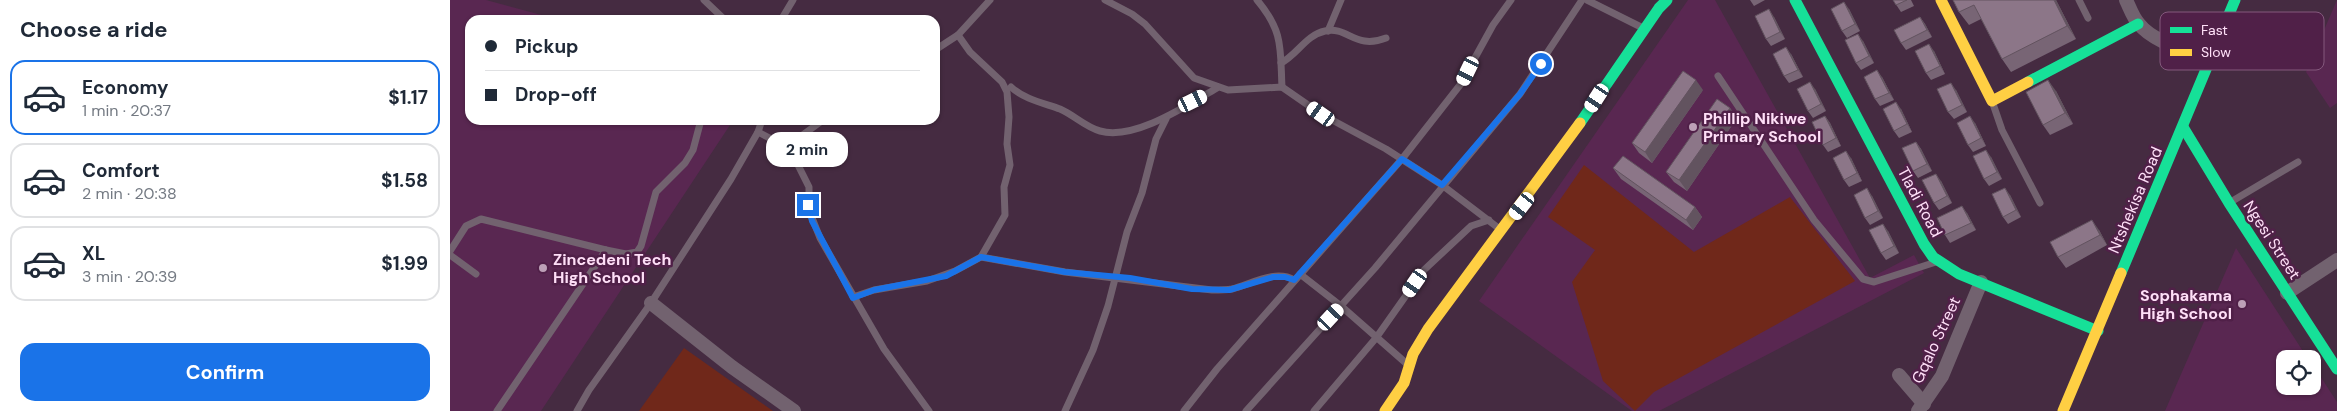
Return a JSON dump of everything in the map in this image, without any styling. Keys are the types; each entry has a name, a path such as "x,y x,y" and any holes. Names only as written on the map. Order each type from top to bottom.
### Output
{"street":[{"path":"1385,411 1404,382 1412,354 1428,329 1558,156 1659,8 1667,0"},
{"name":"Tladi Road","path":"1795,0 1924,244 1938,261 1959,274 2098,331"},
{"path":"1941,0 1992,100 2138,24"},
{"path":"2126,0 2138,24 2160,38"},
{"name":"Ntshekisa Road","path":"2230,12 2235,0"},
{"name":"Ntshekisa Road","path":"2064,411 2205,70"},
{"name":"Ngesi Street","path":"2183,127 2229,203 2337,369"},
{"path":"2287,293 2337,260"},
{"name":"Gqalo Street","path":"1921,408 1942,376 1981,282"},
{"path":"651,303 732,367 794,411"},
{"path":"1899,375 1921,408"}],"lane":[{"path":"704,0 720,15"},
{"path":"784,15 793,0"},
{"path":"940,47 958,35 990,0"},
{"path":"1105,0 1132,14 1146,24 1159,37 1189,76 1218,88 1234,91 1282,87 1321,114 1402,159 1442,185 1502,231"},
{"path":"1257,0 1278,32 1282,87"},
{"path":"1328,31 1341,0"},
{"path":"1184,411 1217,368 1402,159 1460,86 1493,25 1511,0"},
{"path":"1246,411 1341,306 1520,94 1582,0"},
{"path":"1587,0 1645,29"},
{"path":"2079,0 2088,18"},
{"path":"1281,63 1313,36 1328,31 1367,43 1386,38"},
{"path":"853,298 874,290 946,276 981,257 1005,215 1004,187 1010,165 1007,144 1008,100 1002,82 970,52 958,35"},
{"path":"1718,76 1814,220 1864,279 1874,282 1938,261"},
{"path":"1011,87 1024,96 1062,110 1102,132 1136,128 1166,119 1218,88"},
{"path":"1992,100 2002,130 2040,203"},
{"path":"1066,411 1093,350 1108,306 1156,139 1166,119"},
{"path":"450,251 466,226 481,219 626,254 639,250 656,192 685,163 693,150 699,125"},
{"path":"577,411 589,390 651,303 731,179 760,125"},
{"path":"785,148 817,125"},
{"path":"758,132 793,155 809,187 808,205 812,221 853,298 884,349 929,411"},
{"path":"2229,203 2298,162"},
{"path":"1314,411 1376,338 1424,270 1471,226 1489,220"},
{"path":"497,411 606,250"},
{"path":"450,256 476,274"},
{"path":"981,257 1065,272 1212,290 1229,290 1273,277 1285,277 1294,280"},
{"path":"1300,274 1341,306 1409,365"}],"shaded area":[{"name":"Zincedeni Tech High School","path":"450,0 486,0 542,15 465,15 465,125 730,125 541,411 450,411"},
{"name":"Phillip Nikiwe Primary School","path":"1688,0 1715,0 1870,278 1914,255 1924,273 1659,411 1632,411 1479,301"},
{"path":"2337,0 2337,103 2330,108 2306,72 2307,70 2324,70 2324,30"},
{"path":"1584,165 1694,252 1790,197 1855,281 1654,392 1635,411 1603,381 1572,282 1595,250 1548,217"},
{"name":"Sophakama High School","path":"2236,248 2302,350 2276,350 2276,395 2321,395 2321,377 2337,402 2337,411 2165,411"},
{"path":"684,348 773,411 639,411"}],"building":[{"path":"1893,0 1907,0 1896,5"},
{"path":"1953,0 2054,0 2067,26 2002,59 1974,5 1959,12"},
{"path":"1844,2 1855,24 1842,31 1831,9"},
{"path":"1769,9 1780,32 1766,39 1755,16"},
{"path":"1920,17 1927,30 1901,43 1894,30"},
{"path":"1858,34 1869,56 1856,63 1845,40"},
{"path":"1929,44 1940,66 1926,73 1915,51"},
{"path":"1786,47 1798,70 1784,76 1773,54"},
{"path":"1877,70 1889,93 1875,99 1864,77"},
{"path":"1683,71 1696,80 1645,152 1632,143"},
{"path":"2048,80 2065,113 2043,125 2026,92"},
{"path":"1810,82 1821,104 1808,111 1797,89"},
{"path":"1951,83 1962,105 1948,112 1937,89"},
{"path":"1717,99 1730,108 1679,180 1666,172"},
{"path":"1896,102 1907,124 1894,131 1883,109"},
{"path":"1825,116 1836,138 1823,145 1812,122"},
{"path":"1970,116 1981,138 1968,145 1957,123"},
{"path":"1916,142 1927,164 1913,171 1902,148"},
{"path":"1986,150 1997,172 1984,179 1973,156"},
{"path":"1846,151 1857,173 1844,180 1833,158"},
{"path":"1623,156 1695,207 1686,220 1613,168"},
{"path":"1936,174 1947,196 1934,203 1922,180"},
{"path":"1867,188 1878,211 1865,218 1854,195"},
{"path":"2005,188 2016,210 2003,217 1992,194"},
{"path":"1962,206 1971,223 1945,235 1937,218"},
{"path":"2092,220 2100,235 2058,257 2050,242"},
{"path":"1883,224 1894,246 1881,253 1869,230"}],"traffic: fast":[{"path":"1580,123 1659,8 1667,0"},
{"path":"1795,0 1924,244 1933,257 1959,274 2098,331"},
{"path":"2230,12 2235,0"},
{"path":"2028,82 2138,24"},
{"path":"2121,273 2206,70"},
{"path":"2183,127 2229,203 2337,369"}],"traffic: slow":[{"path":"1941,0 1992,101 2028,82"},
{"path":"1385,411 1404,383 1413,354 1428,329 1580,123"},
{"path":"2063,411 2121,273"}],"place":[{"name":"Phillip Nikiwe Primary School","path":"1693,127"},
{"name":"Zincedeni Tech High School","path":"543,268"},
{"name":"Sophakama High School","path":"2242,304"}],"route":[{"path":"808,205 812,221 820,238 853,298 881,288 895,287 946,276 981,257 1022,262 1065,272 1130,278 1192,289 1229,290 1280,276 1294,280 1402,159 1442,185 1520,94 1541,64"}]}
